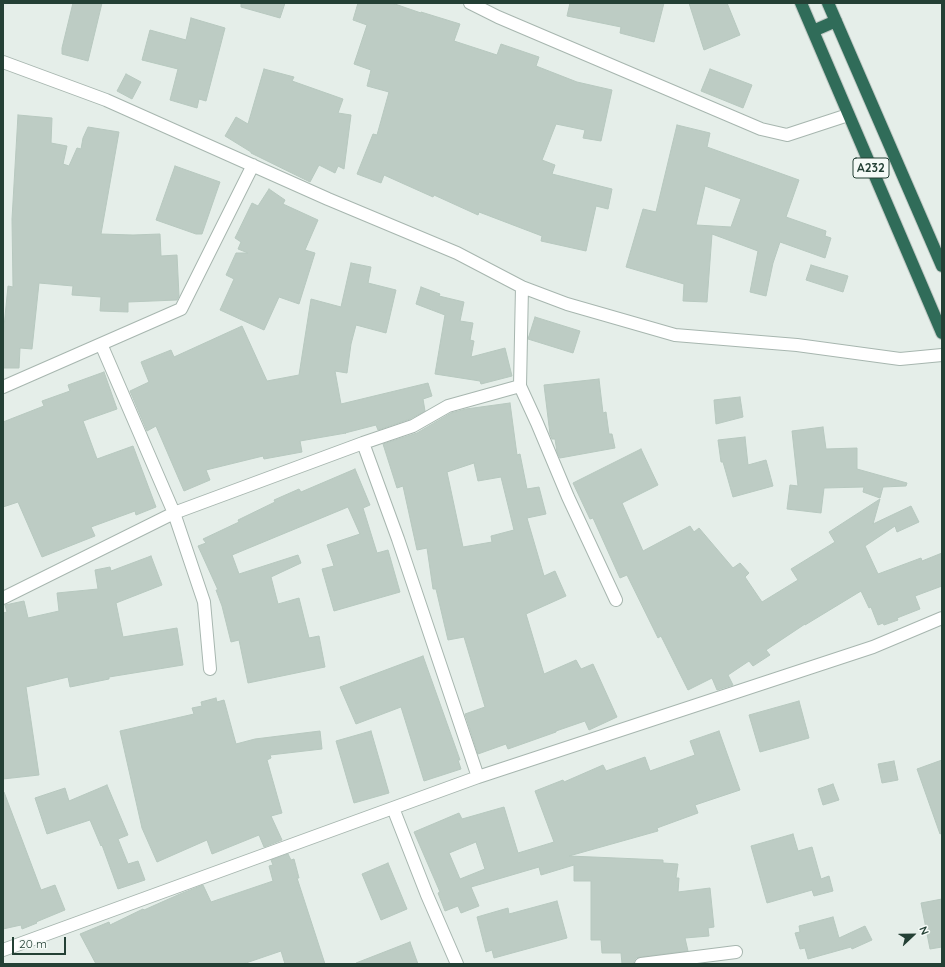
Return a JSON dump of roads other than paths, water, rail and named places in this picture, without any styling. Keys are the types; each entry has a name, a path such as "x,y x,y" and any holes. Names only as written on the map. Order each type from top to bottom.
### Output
{"highway":[{"name":"A232","path":"801,3 942,333"},
{"name":"A232","path":"828,3 942,266"},
{"path":"813,31 836,21"}],"street":[{"path":"470,3 498,17 761,129 787,135 848,114"},
{"path":"3,62 106,100 328,199 457,253 522,287 567,304 675,335 797,345 900,359 942,355"},
{"path":"3,387 181,310 253,165"},
{"path":"522,287 520,386 568,498 616,600"},
{"path":"101,344 174,513 204,602 210,669"},
{"path":"3,598 174,513 413,426 448,406 520,386"},
{"path":"363,443 403,554 478,777"},
{"path":"3,950 478,777 873,647 942,618"},
{"path":"393,808 427,895 457,964"},
{"path":"641,964 736,952"}]}
